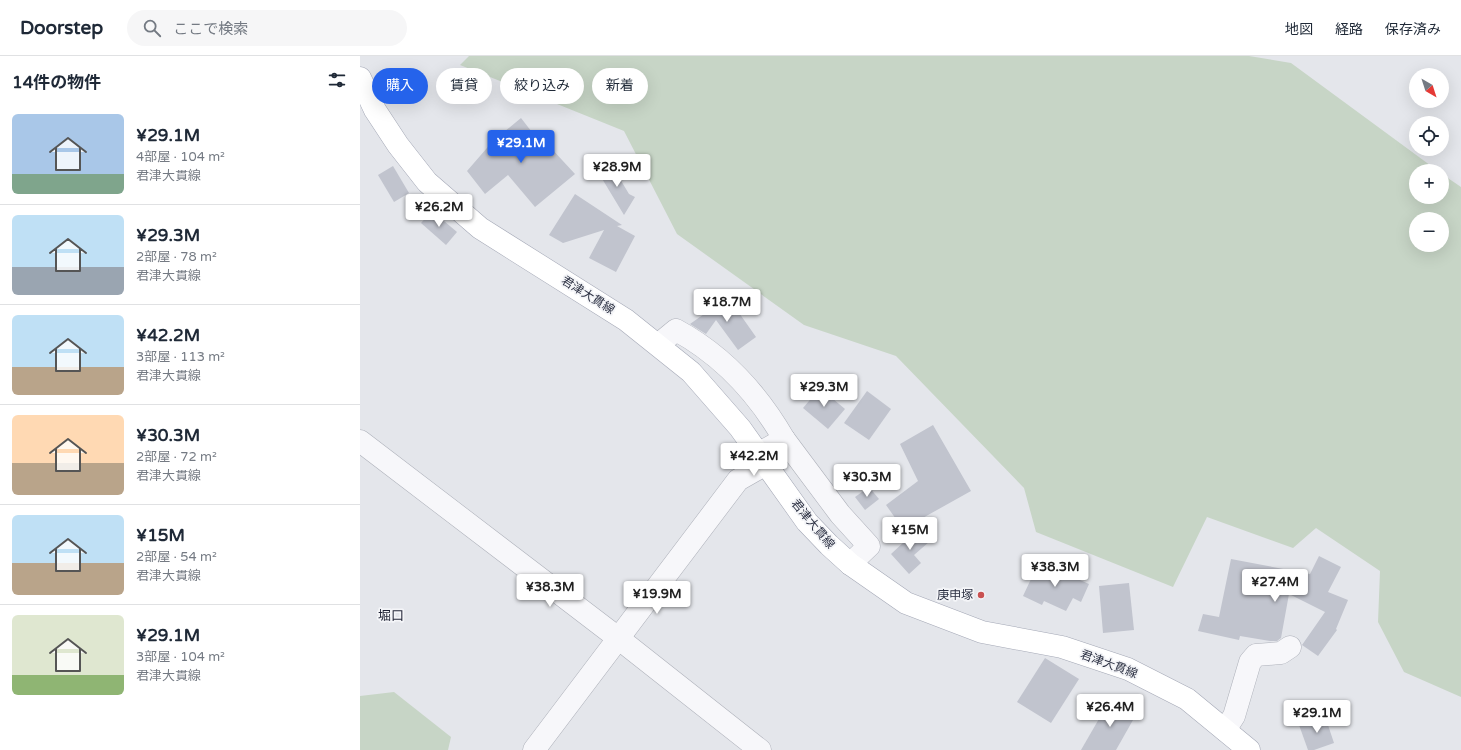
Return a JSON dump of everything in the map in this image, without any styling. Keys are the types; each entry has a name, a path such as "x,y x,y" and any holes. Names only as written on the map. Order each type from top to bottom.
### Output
{"main road":[{"name":"君津大貫線","path":"360,78 375,110 398,146 427,182 480,228 626,320 659,344 691,372 712,394 808,522 828,545 850,564 906,604 982,632 1062,647 1128,669 1187,700 1249,750"}],"street":[{"path":"659,344 676,330 706,348 730,369 755,397 784,439 840,514 869,546 850,564"},
{"path":"534,750 738,480 784,439"},
{"path":"360,441 618,638 760,750"},
{"path":"1225,730 1234,716 1250,662 1256,655 1281,653 1290,647"}],"green space":[{"path":"469,56 1249,56 1291,63 1409,150 1409,156 1418,156 1428,164 1409,164 1409,204 1449,204 1449,179 1461,187 1461,697 1404,672 1378,622 1380,571 1316,528 1293,548 1207,517 1173,587 1036,532 1024,488 896,356 804,325 677,234 624,131 557,104 584,104 584,68 500,68 500,81 492,78 492,68 467,68 460,65"},
{"path":"394,692 451,737 448,750 360,750 360,696"}],"building":[{"path":"521,118 535,136 538,134 575,174 535,207 508,175 485,194 467,171 493,141"},
{"path":"611,164 629,194 635,197 624,215 598,172"},
{"path":"393,166 409,193 394,202 378,175"},
{"path":"575,194 622,225 617,226 635,236 616,272 589,258 604,230 563,243 549,235"},
{"path":"432,211 457,232 446,245 421,223"},
{"path":"731,295 733,296 730,300 756,337 738,350 716,320 706,334 690,324"},
{"path":"820,388 845,409 828,429 803,408"},
{"path":"867,391 891,409 869,440 844,423"},
{"path":"933,425 971,491 903,529 886,505 918,481 900,444"},
{"path":"869,487 879,499 865,510 855,497"},
{"path":"918,529 929,542 914,555 921,563 909,574 891,554"},
{"path":"1319,556 1341,567 1328,592 1348,600 1336,629 1337,630 1318,656 1302,645 1325,612 1289,594 1281,638 1277,641 1240,636 1239,640 1198,631 1203,614 1219,617 1231,559 1310,574"},
{"path":"1039,562 1089,584 1081,602 1073,598 1066,611 1044,601 1042,605 1023,596"},
{"path":"1129,583 1134,630 1103,633 1099,586"},
{"path":"1045,658 1079,679 1051,723 1017,702"},
{"path":"1111,698 1137,713 1116,750 1081,750"},
{"path":"1325,716 1334,743 1314,750 1308,750 1299,725"}],"place":[{"name":"庚申塚","path":"981,595"}],"district":[{"name":"堀口","path":"391,615"}]}
